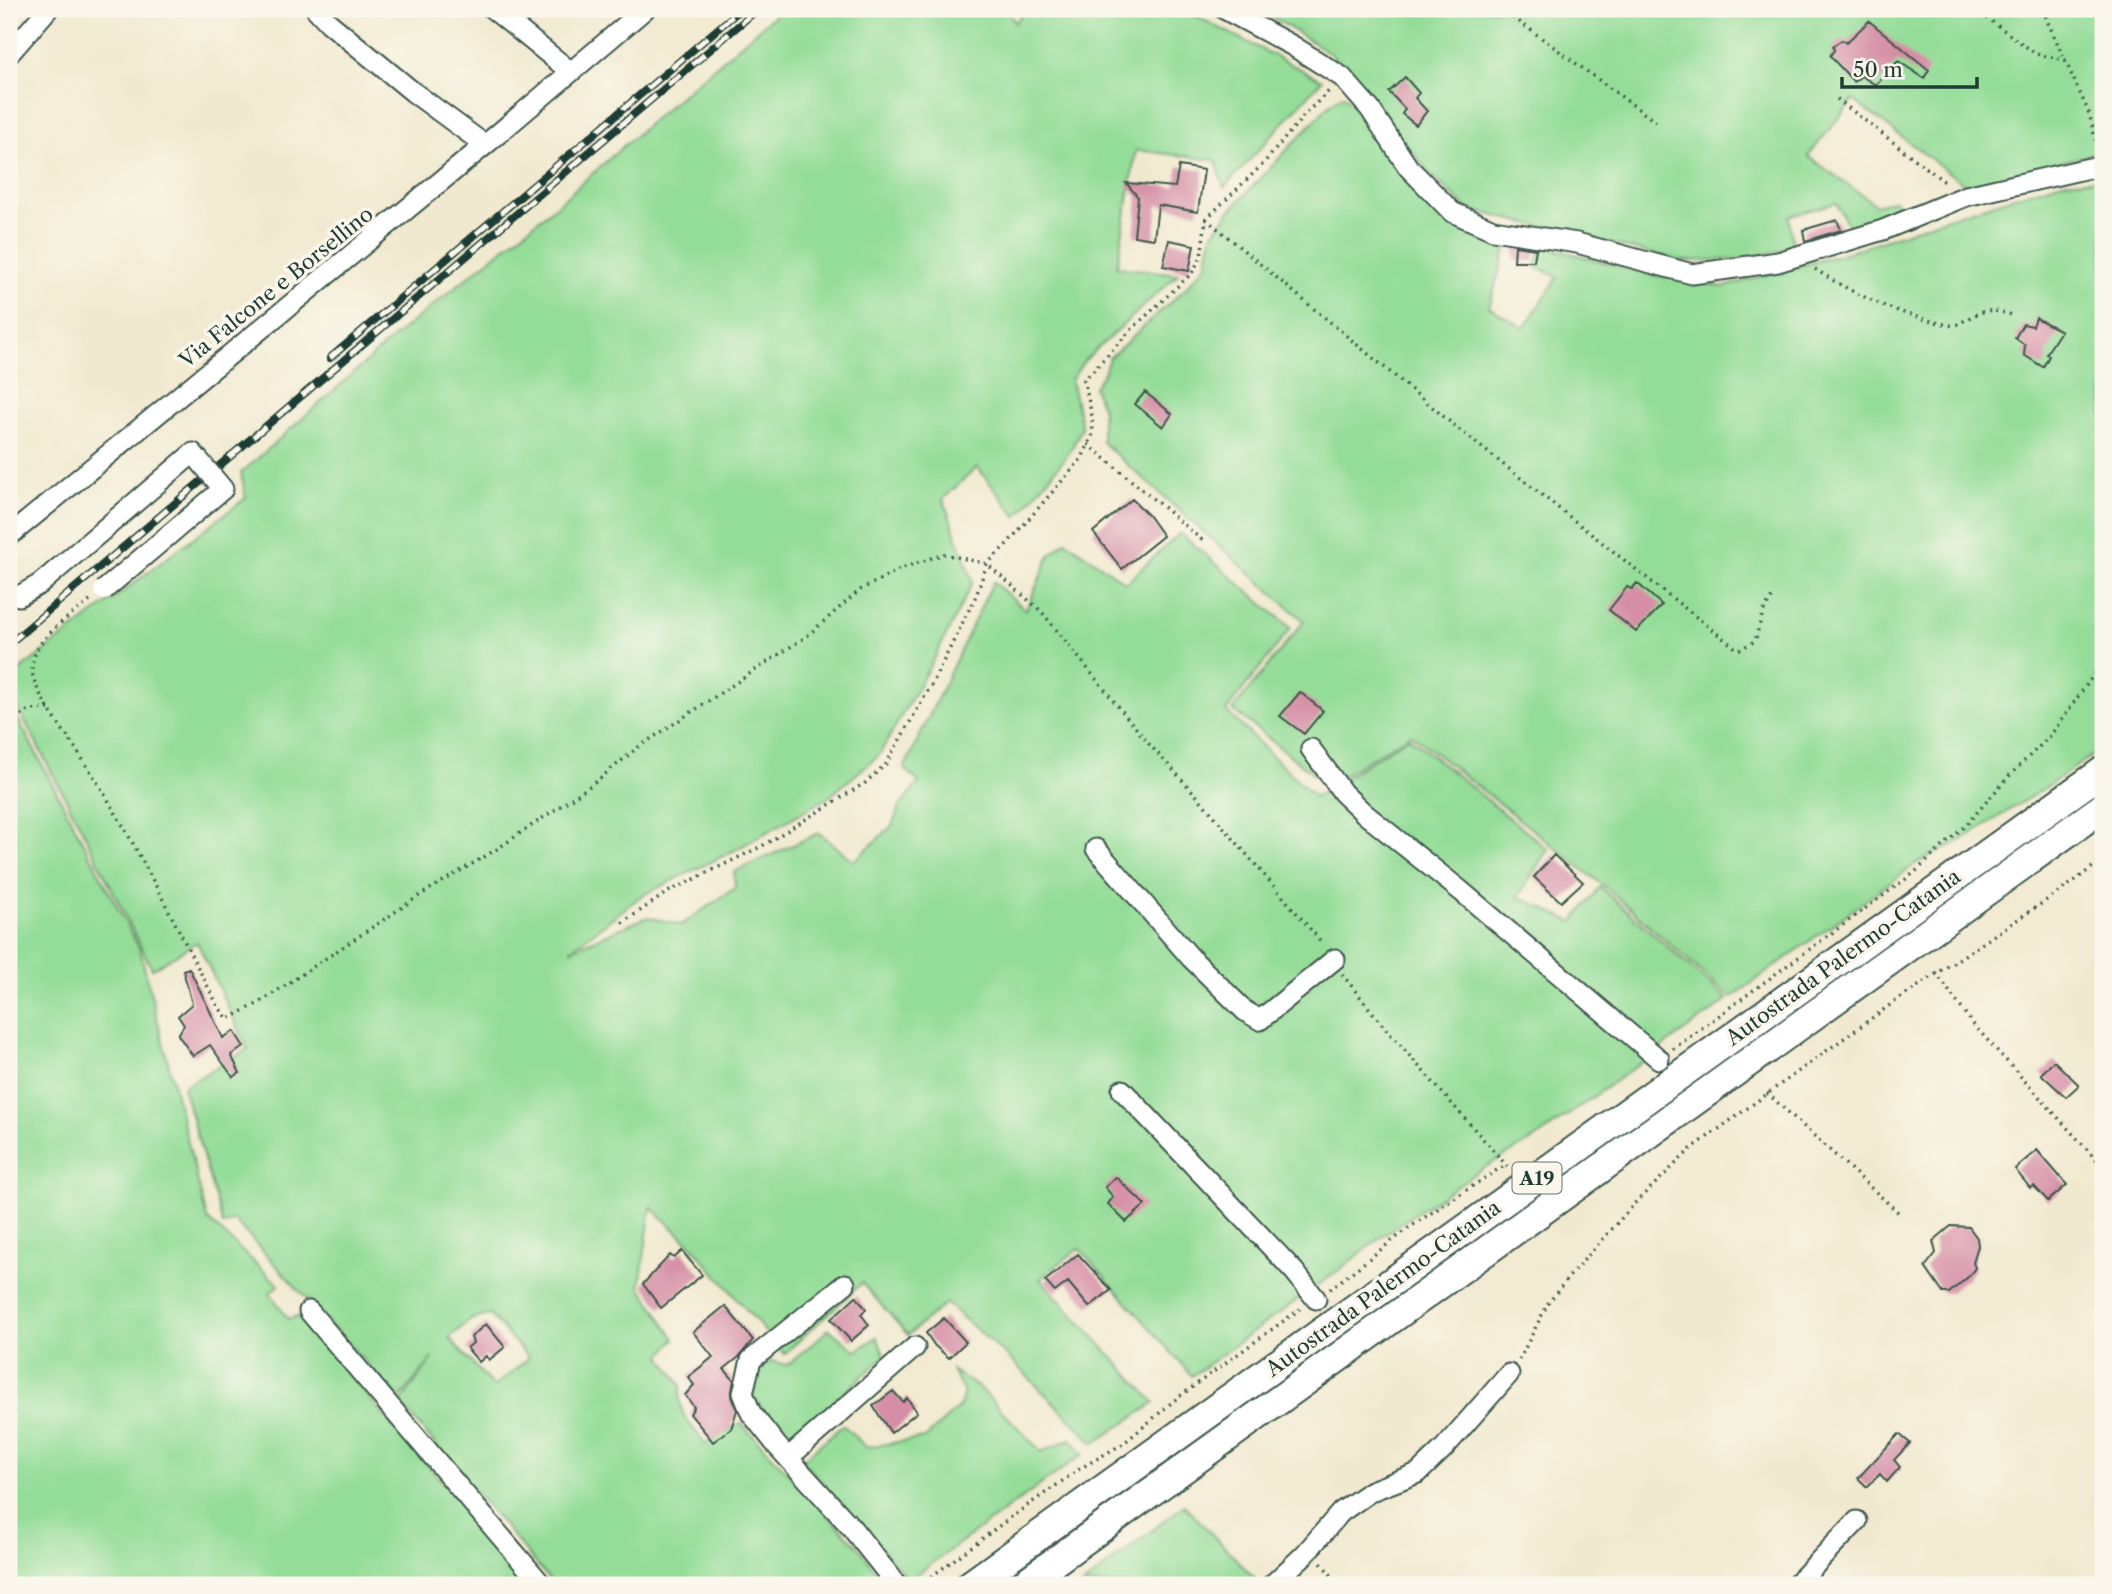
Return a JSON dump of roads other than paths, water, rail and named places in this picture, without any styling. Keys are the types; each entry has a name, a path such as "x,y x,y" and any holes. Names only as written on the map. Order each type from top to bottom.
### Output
{"highway":[{"name":"Autostrada Palermo-Catania","path":"970,1585 2103,771"},
{"name":"Autostrada Palermo-Catania","path":"1022,1585 2103,807"}],"street":[{"path":"9,54 48,9"},
{"path":"316,9 329,23 413,92 485,145"},
{"path":"493,9 571,72"},
{"name":"Via Falcone e Borsellino","path":"9,536 485,145 645,9"},
{"path":"1224,9 1293,46 1342,78 1370,109 1408,167 1452,212 1493,230 1577,243 1692,274 1778,262 1883,230 1966,196 2101,163"},
{"path":"9,593 19,596 40,584 193,453 223,489 104,590"},
{"path":"1311,749 1342,793 1365,814 1461,891 1659,1059"},
{"path":"1096,849 1191,958 1245,1011 1260,1020 1335,959"},
{"path":"1122,1090 1294,1271 1316,1299"},
{"path":"845,1284 751,1360 743,1393 751,1413 858,1534 897,1585"},
{"path":"309,1311 542,1585"},
{"path":"788,1458 915,1347"},
{"path":"1272,1585 1308,1550 1341,1512 1371,1491 1418,1473 1444,1448 1509,1374"},
{"path":"1796,1585 1857,1521"}],"railway":[{"path":"330,358 741,9"},
{"path":"9,644 758,9"}]}
